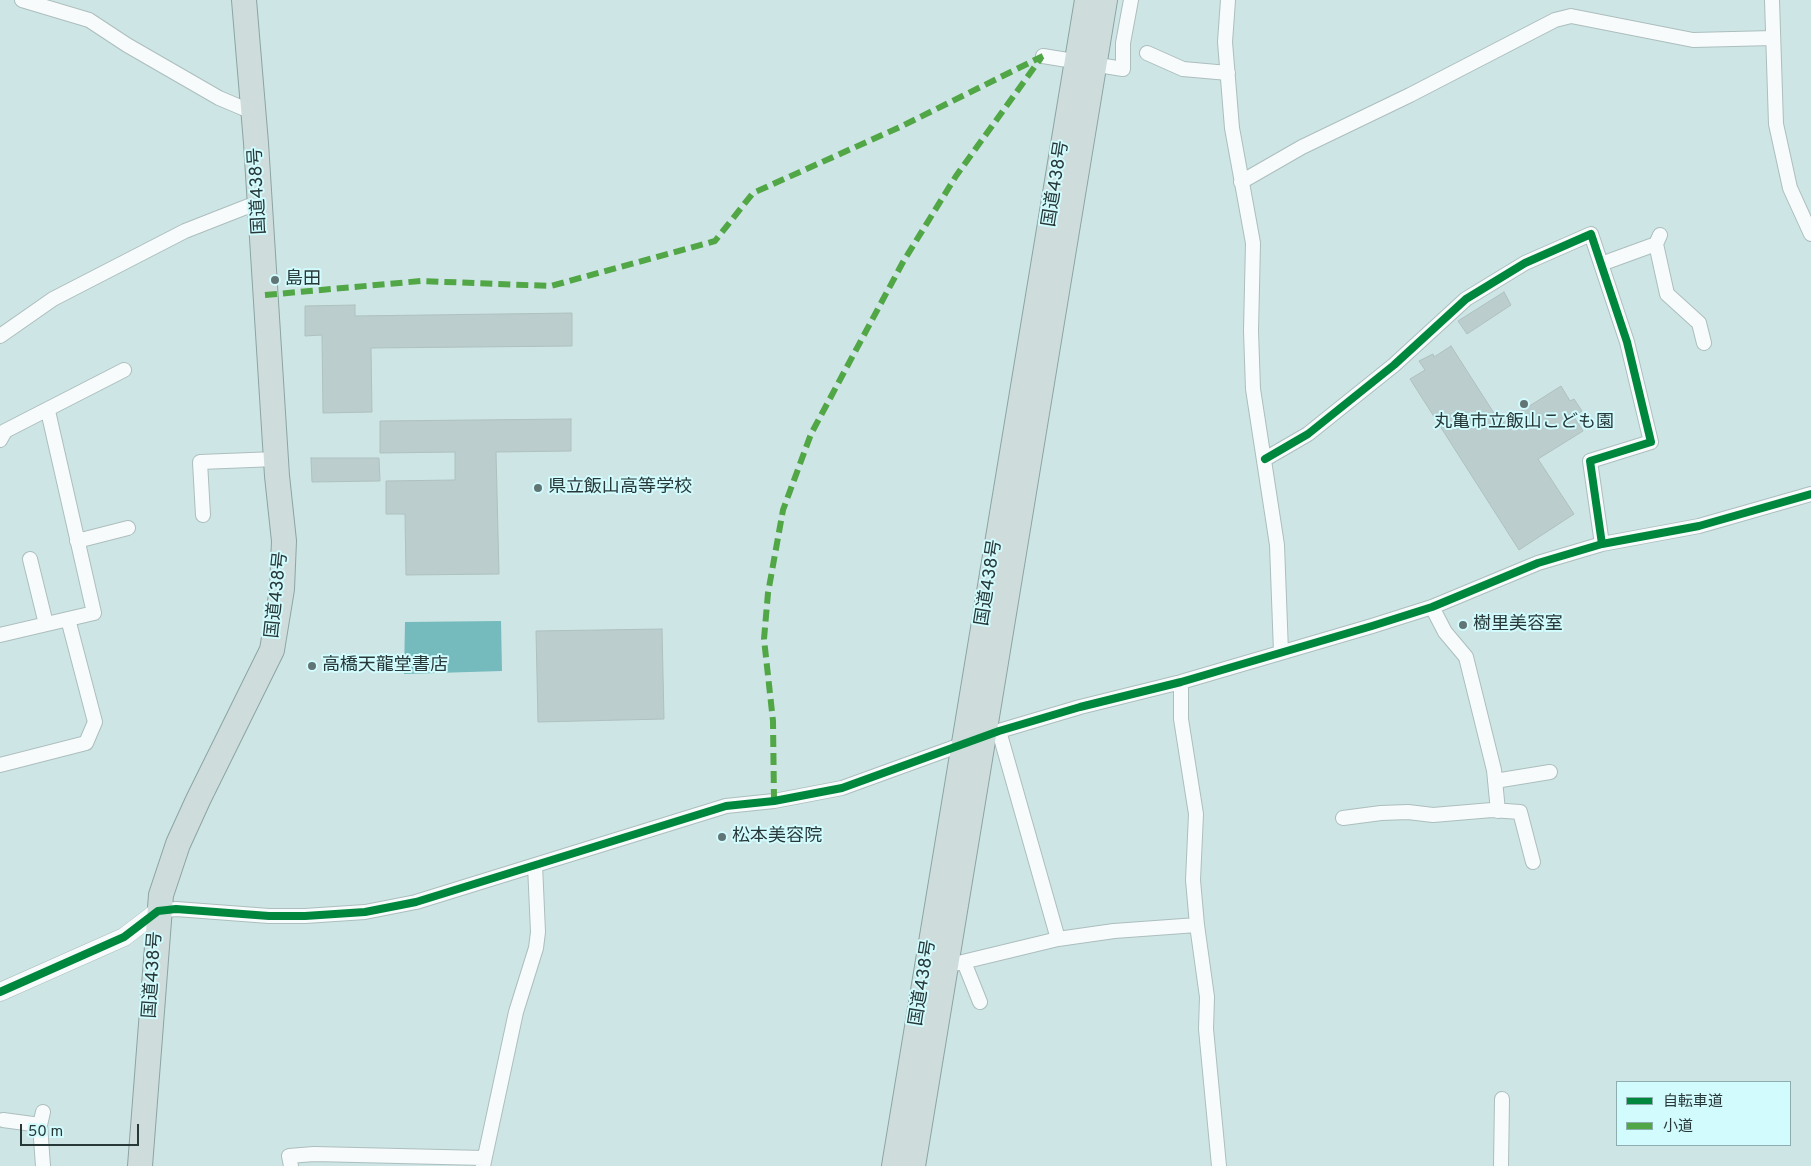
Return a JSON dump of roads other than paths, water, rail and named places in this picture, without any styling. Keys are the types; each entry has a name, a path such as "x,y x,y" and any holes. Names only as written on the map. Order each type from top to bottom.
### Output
{"highway":[{"name":"国道438号","path":"140,1166 158,912 161,895 178,844 272,650 282,589 284,540 276,459 254,109 244,0"},
{"name":"国道438号","path":"1086,0 1086,64"},
{"name":"国道438号","path":"913,1166 955,964 982,738 1086,64 1105,0"},
{"name":"国道438号","path":"894,1166 982,738"}],"street":[{"path":"22,0 89,20 127,45 219,98 245,109 254,109"},
{"path":"1043,56 1123,69 1123,43 1131,0"},
{"path":"1228,0 1225,42 1232,128 1253,243 1251,331 1253,389 1277,545 1281,652"},
{"path":"1772,0 1776,114 1782,158 1790,188 1811,234"},
{"path":"1241,182 1302,146 1410,95 1555,20 1571,16 1693,40 1773,38"},
{"path":"1147,53 1183,69 1228,73"},
{"path":"0,336 62,294 185,231 259,202"},
{"path":"1265,459 1308,434 1394,365 1466,299 1525,263 1591,234 1627,342 1651,442 1590,461 1602,544"},
{"path":"1601,264 1658,240 1667,294 1699,323 1704,343"},
{"path":"0,440 5,432 124,370"},
{"path":"0,635 94,613 48,411"},
{"path":"202,515 200,462 276,459"},
{"path":"0,992 124,937 158,912 190,909 270,916 365,912 416,902 726,806 774,801 842,788 982,738 1080,707 1181,682 1432,607 1538,563 1602,544 1699,526 1811,494"},
{"path":"77,540 128,528"},
{"path":"30,559 46,624"},
{"path":"1432,607 1445,632 1466,658 1495,781 1498,811"},
{"path":"0,765 86,744 95,722 68,619"},
{"path":"1181,682 1181,719 1196,814 1193,880 1196,925 1207,997 1206,1029 1219,1166"},
{"path":"982,738 1058,939"},
{"path":"1495,781 1550,772"},
{"path":"1344,818 1381,813 1408,812 1433,815 1498,811 1520,812 1533,862"},
{"path":"291,1166 289,1156 314,1154 484,1162 516,1012 536,948 538,932 535,865"},
{"path":"980,1002 955,964 1058,939 1114,931 1196,925"},
{"path":"1501,1166 1502,1099"},
{"path":"3,1120 41,1118 42,1166"}],"water":[{"path":"501,621 502,671 404,674 405,622"}],"place":[{"name":"島田","path":"275,280"},
{"name":"丸亀市立飯山こども園","path":"1524,404"},
{"name":"県立飯山高等学校","path":"538,488"},
{"name":"樹里美容室","path":"1463,625"},
{"name":"高橋天龍堂書店","path":"312,666"},
{"name":"松本美容院","path":"722,837"}]}
